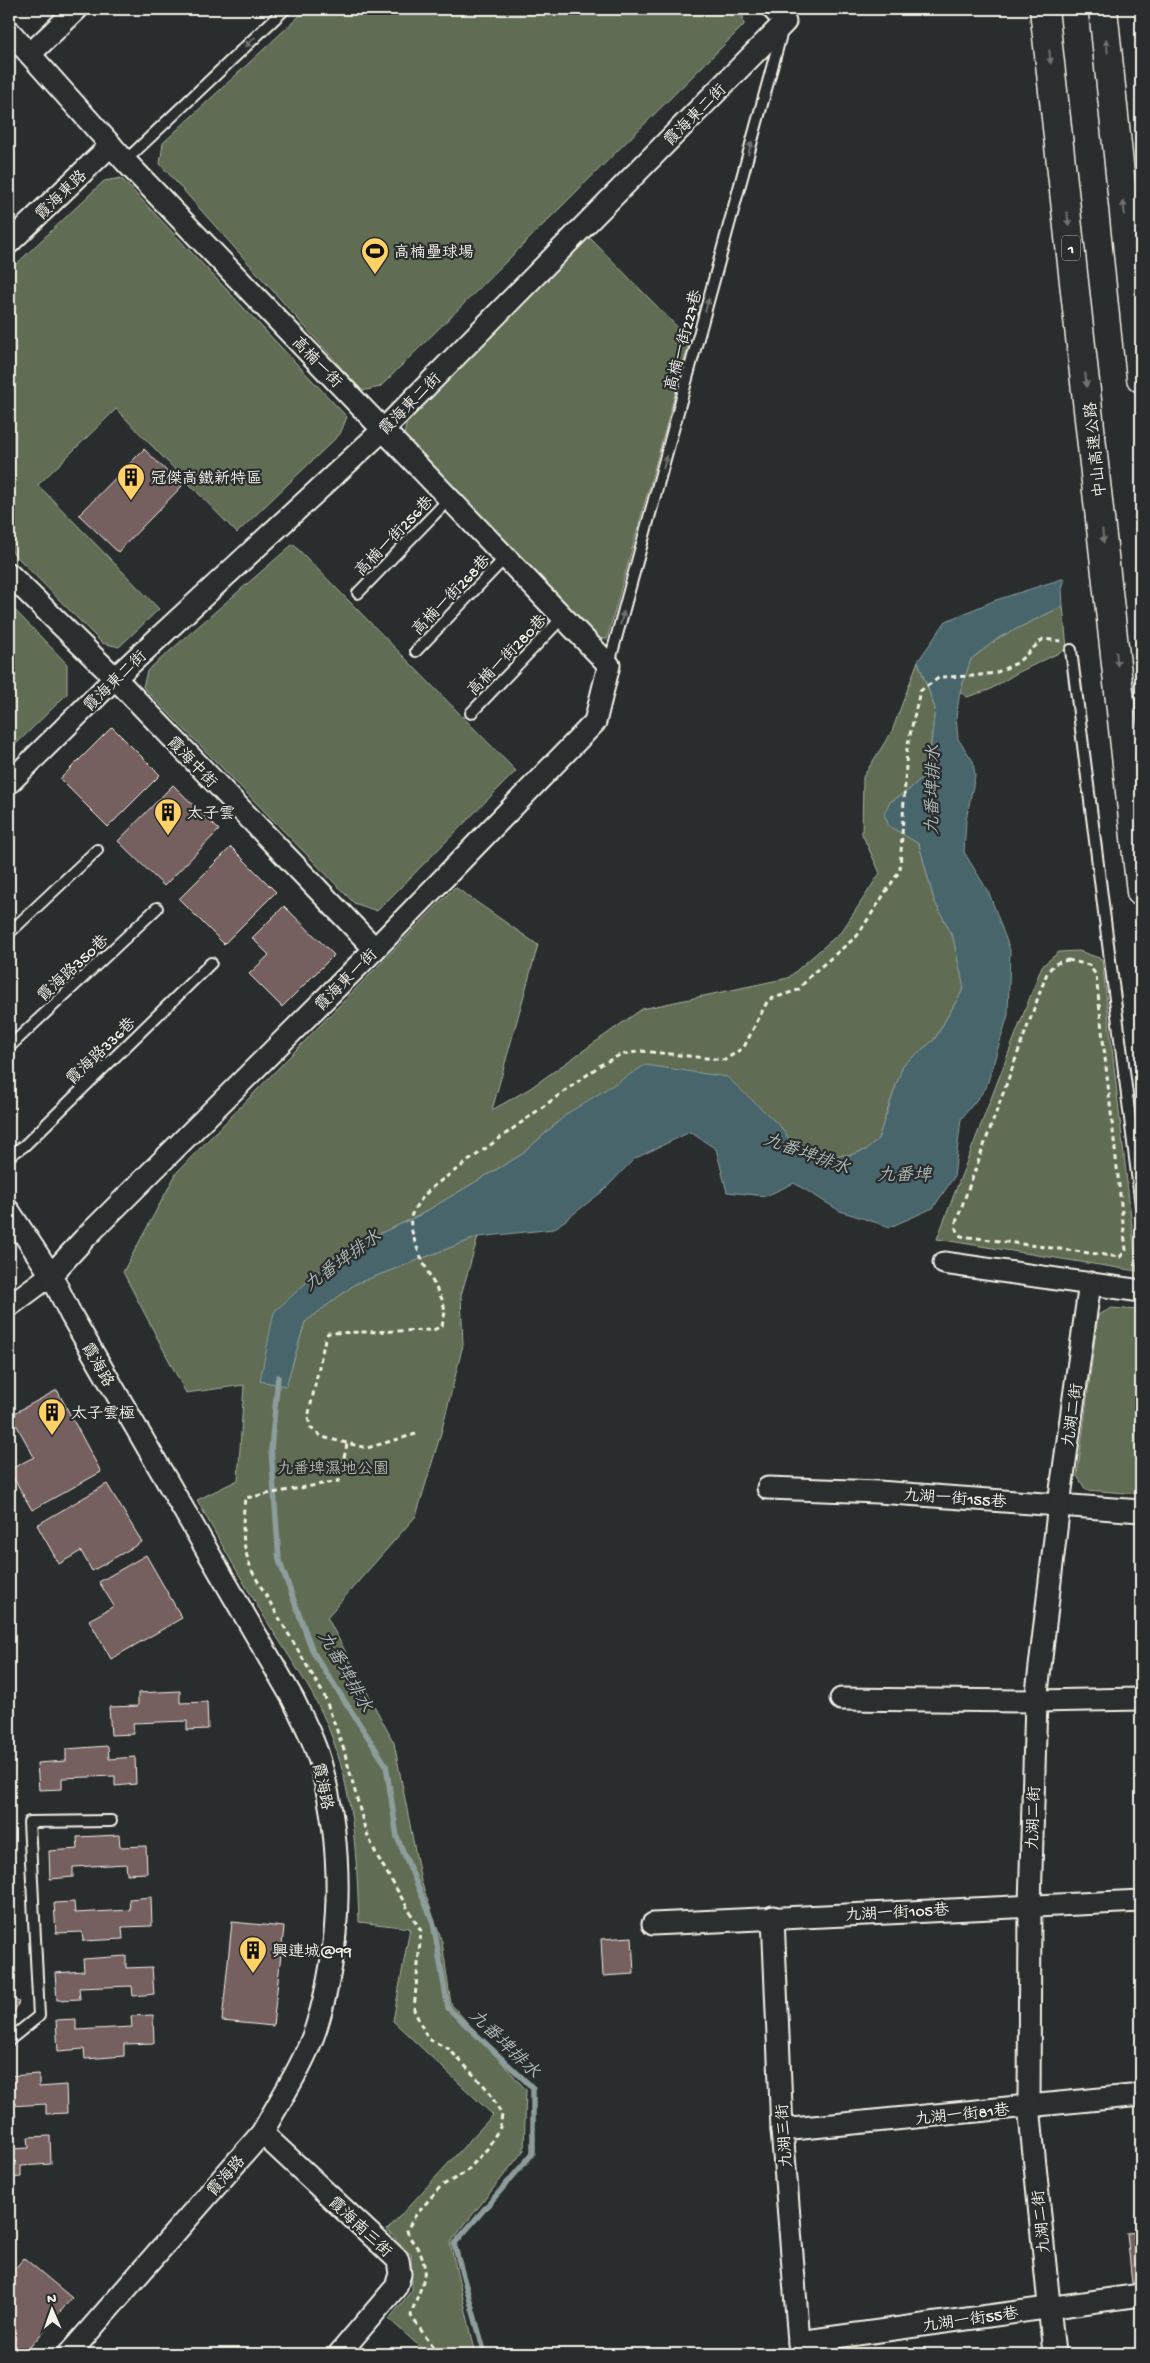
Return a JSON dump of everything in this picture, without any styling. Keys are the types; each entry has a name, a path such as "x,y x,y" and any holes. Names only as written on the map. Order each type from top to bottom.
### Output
{"highway":[{"name":"中山高速公路","path":"1044,9 1141,892"},
{"path":"1103,9 1141,378"}],"street":[{"path":"30,54 77,9"},
{"name":"霞海東二街","path":"9,783 115,678 384,429 782,13"},
{"name":"高楠一街","path":"9,31 118,153 609,665"},
{"name":"霞海東路","path":"9,243 118,153"},
{"name":"霞海中街","path":"9,574 115,678 376,949"},
{"name":"霞海東一街","path":"9,1306 51,1275 90,1232 376,949 595,722 609,665"},
{"name":"霞海路","path":"9,1212 51,1275 76,1323 293,1699 311,1736 322,1769 333,1830 336,1876 336,1927 329,1971 315,2029 293,2076 262,2133 68,2354"},
{"path":"944,1263 1141,1291"},
{"name":"九湖二街","path":"1054,2354 1029,2106 1030,1905 1036,1701 1059,1504 1090,1283"},
{"name":"九湖一街155巷","path":"768,1488 878,1492 1141,1511"},
{"path":"841,1699 1036,1701 1141,1699"},
{"name":"九湖一街105巷","path":"652,1924 1141,1900"},
{"name":"九湖三街","path":"773,1917 782,2130 799,2348"},
{"name":"九湖一街81巷","path":"782,2130 1141,2095"},
{"name":"霞海南三街","path":"262,2133 398,2260 400,2274 396,2287 339,2354"},
{"name":"九湖一街55巷","path":"799,2348 1048,2307 1141,2295"}],"lane":[{"path":"118,153 285,9"},
{"name":"高楠一街227巷","path":"609,665 782,13"},
{"name":"高楠一街256巷","path":"358,593 450,498"},
{"name":"高楠一街268巷","path":"416,652 506,558"},
{"name":"高楠一街280巷","path":"471,713 563,617"},
{"path":"1071,650 1141,1206"},
{"path":"9,933 97,850"},
{"name":"霞海路350巷","path":"9,1047 157,908"},
{"name":"霞海路336巷","path":"9,1156 24,1146 211,963"},
{"path":"9,2040 39,2016 29,1822 111,1821"}],"path":[{"path":"416,1434 367,1448 322,1437 311,1428 308,1418 325,1339 328,1333 433,1330 442,1326 445,1312 442,1301 414,1242 411,1215 431,1188 608,1061 620,1055 642,1051 725,1060 744,1047 768,1000 798,990 812,974 857,936 900,870 905,769 912,719 920,691 940,677 995,673 1017,663 1043,639 1064,641 1071,650"},
{"path":"1068,960 1089,965 1096,975 1126,1250 1120,1257 1066,1252 961,1236 957,1232 955,1225 1047,973 1054,964 1068,960"},
{"path":"347,1444 339,1481 245,1498 241,1529 244,1554 253,1573 324,1695 344,1750 365,1829 376,1854 421,1931 414,2010 417,2020 428,2038 449,2050 488,2090 502,2115 500,2126 487,2149 466,2173 441,2186 415,2216 407,2230 408,2237 421,2254 425,2274 422,2290 413,2306 411,2316 438,2354"}],"green space":[{"name":"高楠壘球場","path":"307,9 742,9 744,25 380,387 362,391 160,164 163,143"},
{"path":"121,178 347,417 340,434 237,533 116,409 38,485 159,609 119,647 102,643 9,549 9,271 104,181"},
{"path":"589,237 690,340 607,639 596,638 403,440 407,420"},
{"path":"293,544 516,771 377,911 354,903 143,687 147,671"},
{"path":"9,604 67,664 67,694 9,751"},
{"path":"1063,606 1067,649 1017,673 989,690 967,697 960,692 971,659 1000,637"},
{"name":"九番埤濕地公園","path":"918,661 935,708 928,771 910,789 889,803 889,826 919,844 934,900 953,937 964,988 934,1040 903,1065 878,1139 868,1149 851,1155 827,1156 799,1153 780,1126 568,1113 521,1155 418,1216 340,1252 260,1381 286,1386 305,1322 355,1284 478,1237 461,1295 463,1345 441,1433 416,1516 327,1617 394,1743 421,1881 442,1942 451,2004 526,2090 524,2150 450,2243 476,2354 428,2354 389,2319 412,2290 411,2255 387,2230 493,2115 393,2021 410,1928 359,1922 357,1876 350,1807 340,1762 327,1723 311,1692 247,1589 197,1500 238,1480 244,1385 186,1393 123,1272 177,1172 455,887 538,945 492,1110 529,1089 642,1009 788,978 842,931 880,873 862,834 863,777 892,731"},
{"path":"1079,951 1102,959 1137,1271 937,1239 1042,966 1059,952"},
{"path":"1112,1308 1137,1310 1141,1386 1141,1494 1086,1490 1077,1476 1098,1315"}],"water":[{"name":"九番埤","path":"1065,578 1062,589 1063,606 1000,637 971,659 960,692 956,717 958,739 973,761 975,776 966,820 964,852 989,893 1010,950 1008,1015 986,1088 961,1119 954,1177 933,1208 890,1227 840,1211 794,1183 766,1196 727,1192 716,1149 690,1132 634,1159 603,1191 554,1229 478,1237 355,1284 305,1322 286,1386 260,1381 274,1312 340,1252 418,1216 521,1155 568,1113 645,1065 727,1077 780,1126 799,1153 827,1156 851,1155 868,1149 878,1139 903,1065 934,1040 964,988 953,937 934,900 919,844 889,826 884,814 889,803 910,789 928,771 935,708 918,661 946,621 996,600"}],"building":[{"name":"冠傑高鐵新特區","path":"144,449 182,486 118,552 79,515"},
{"name":"太子雲","path":"112,727 160,775 108,827 60,779"},
{"name":"太子雲","path":"173,785 219,830 164,886 118,841"},
{"name":"太子雲","path":"231,847 276,892 224,944 179,899"},
{"path":"284,906 334,955 282,1007 249,974 269,955 252,938"},
{"name":"太子雲極","path":"57,1390 101,1472 32,1510 9,1470 34,1457 11,1415"},
{"path":"107,1484 142,1542 92,1571 81,1551 59,1564 37,1525"},
{"path":"146,1555 182,1618 111,1659 89,1620 114,1606 99,1582"},
{"path":"180,1691 180,1703 207,1702 208,1729 187,1730 187,1721 133,1723 134,1734 111,1735 109,1707 138,1706 138,1693"},
{"path":"108,1746 109,1759 135,1757 136,1784 115,1786 115,1776 62,1778 62,1789 39,1790 37,1763 66,1761 66,1749"},
{"path":"119,1835 120,1847 146,1846 147,1873 127,1874 126,1864 73,1867 73,1877 50,1879 49,1851 78,1849 77,1837"},
{"path":"151,1897 152,1926 122,1927 123,1939 83,1941 82,1932 56,1933 54,1903 74,1902 75,1913 130,1910 129,1899"},
{"name":"興連城@99","path":"232,1922 284,1927 273,2026 222,2021"},
{"path":"632,1937 634,1974 603,1976 601,1939"},
{"path":"126,1956 126,1968 152,1967 154,1994 133,1996 132,1986 79,1988 80,1999 57,2000 55,1973 84,1971 83,1959"},
{"path":"9,1997 19,2002 11,2018 9,2017"},
{"path":"153,2015 154,2043 124,2044 124,2056 85,2059 84,2049 58,2051 56,2020 76,2019 76,2030 132,2027 131,2016"},
{"path":"39,2074 39,2087 66,2085 67,2113 46,2114 46,2104 9,2106 9,2076"},
{"path":"50,2136 51,2164 21,2166 21,2177 9,2178 9,2149 29,2148 28,2137"},
{"path":"1141,2232 1141,2282 1132,2283 1127,2233"},
{"path":"24,2258 72,2298 24,2354 9,2354 9,2276"}],"waterway":[{"name":"九番埤排水","path":"278,1377 271,1449 279,1560 313,1652 386,1765 397,1837 433,1922 448,2008 533,2088 533,2153 454,2244 485,2354"}],"place":[{"name":"高楠壘球場","path":"375,275"},
{"name":"冠傑高鐵新特區","path":"131,501"},
{"name":"太子雲","path":"168,836"},
{"name":"太子雲極","path":"52,1436"},
{"name":"興連城@99","path":"253,1974"}]}
